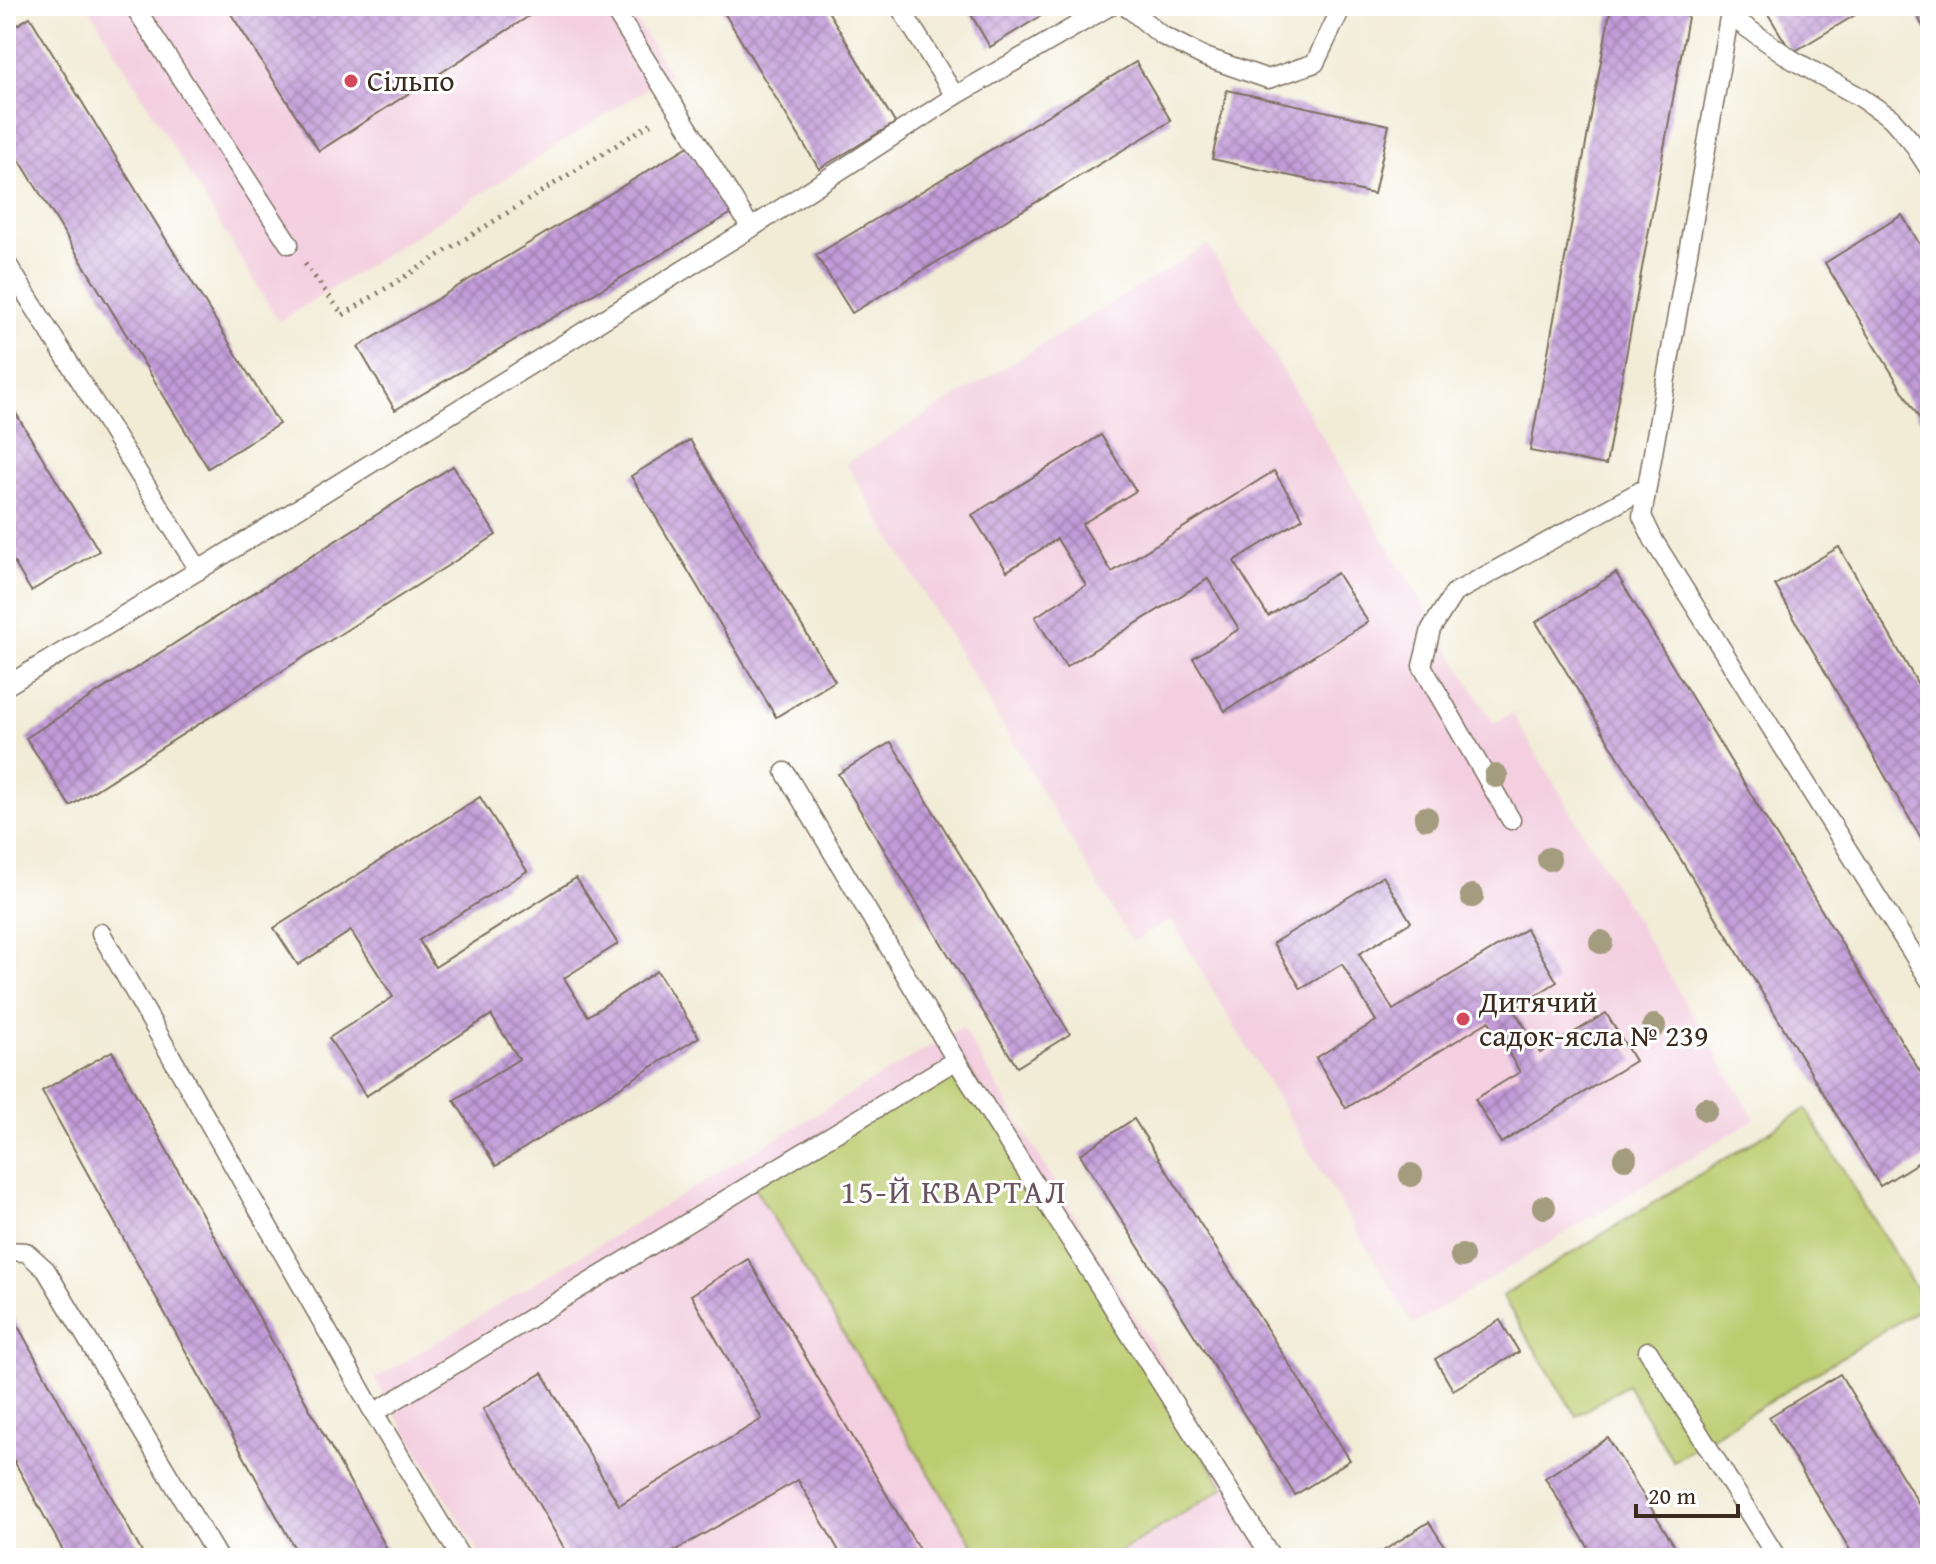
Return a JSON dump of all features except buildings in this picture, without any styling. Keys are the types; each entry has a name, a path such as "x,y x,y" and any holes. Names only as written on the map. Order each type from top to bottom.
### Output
{"lane":[{"path":"134,6 289,244"},
{"path":"612,6 751,228"},
{"path":"899,6 955,96"},
{"path":"6,686 751,228 955,96 1110,6"},
{"path":"1126,6 1161,35 1205,57 1268,79 1315,63 1338,15 1338,6"},
{"path":"1930,170 1891,118 1793,60 1730,11 1642,516 1654,541 1930,981"},
{"path":"6,262 199,570"},
{"path":"1511,820 1422,666 1431,629 1454,593 1646,488"},
{"path":"785,772 956,1060 1272,1558"},
{"path":"101,933 374,1413 461,1558"},
{"path":"374,1413 956,1060"},
{"path":"6,1251 26,1252 46,1270 218,1558"},
{"path":"1648,1351 1777,1558"}],"path":[{"path":"289,244 343,315 676,108"}],"shaded area":[{"path":"88,6 627,6 670,74 279,322"},
{"path":"1208,245 1494,724 1512,713 1755,1119 1413,1325 1171,920 1132,942 846,463"},
{"path":"962,1027 1279,1558 482,1558 375,1379"}],"green space":[{"path":"961,1057 1224,1488 1110,1558 981,1558 753,1185"},
{"path":"1806,1109 1926,1305 1673,1461 1627,1385 1576,1416 1502,1296"}],"place":[{"name":"Сільпо","path":"351,81"},
{"name":"Дитячий садок-ясла № 239","path":"1463,1019"}],"district":[{"name":"15-Й КВАРТАЛ","path":"954,1192"}]}
